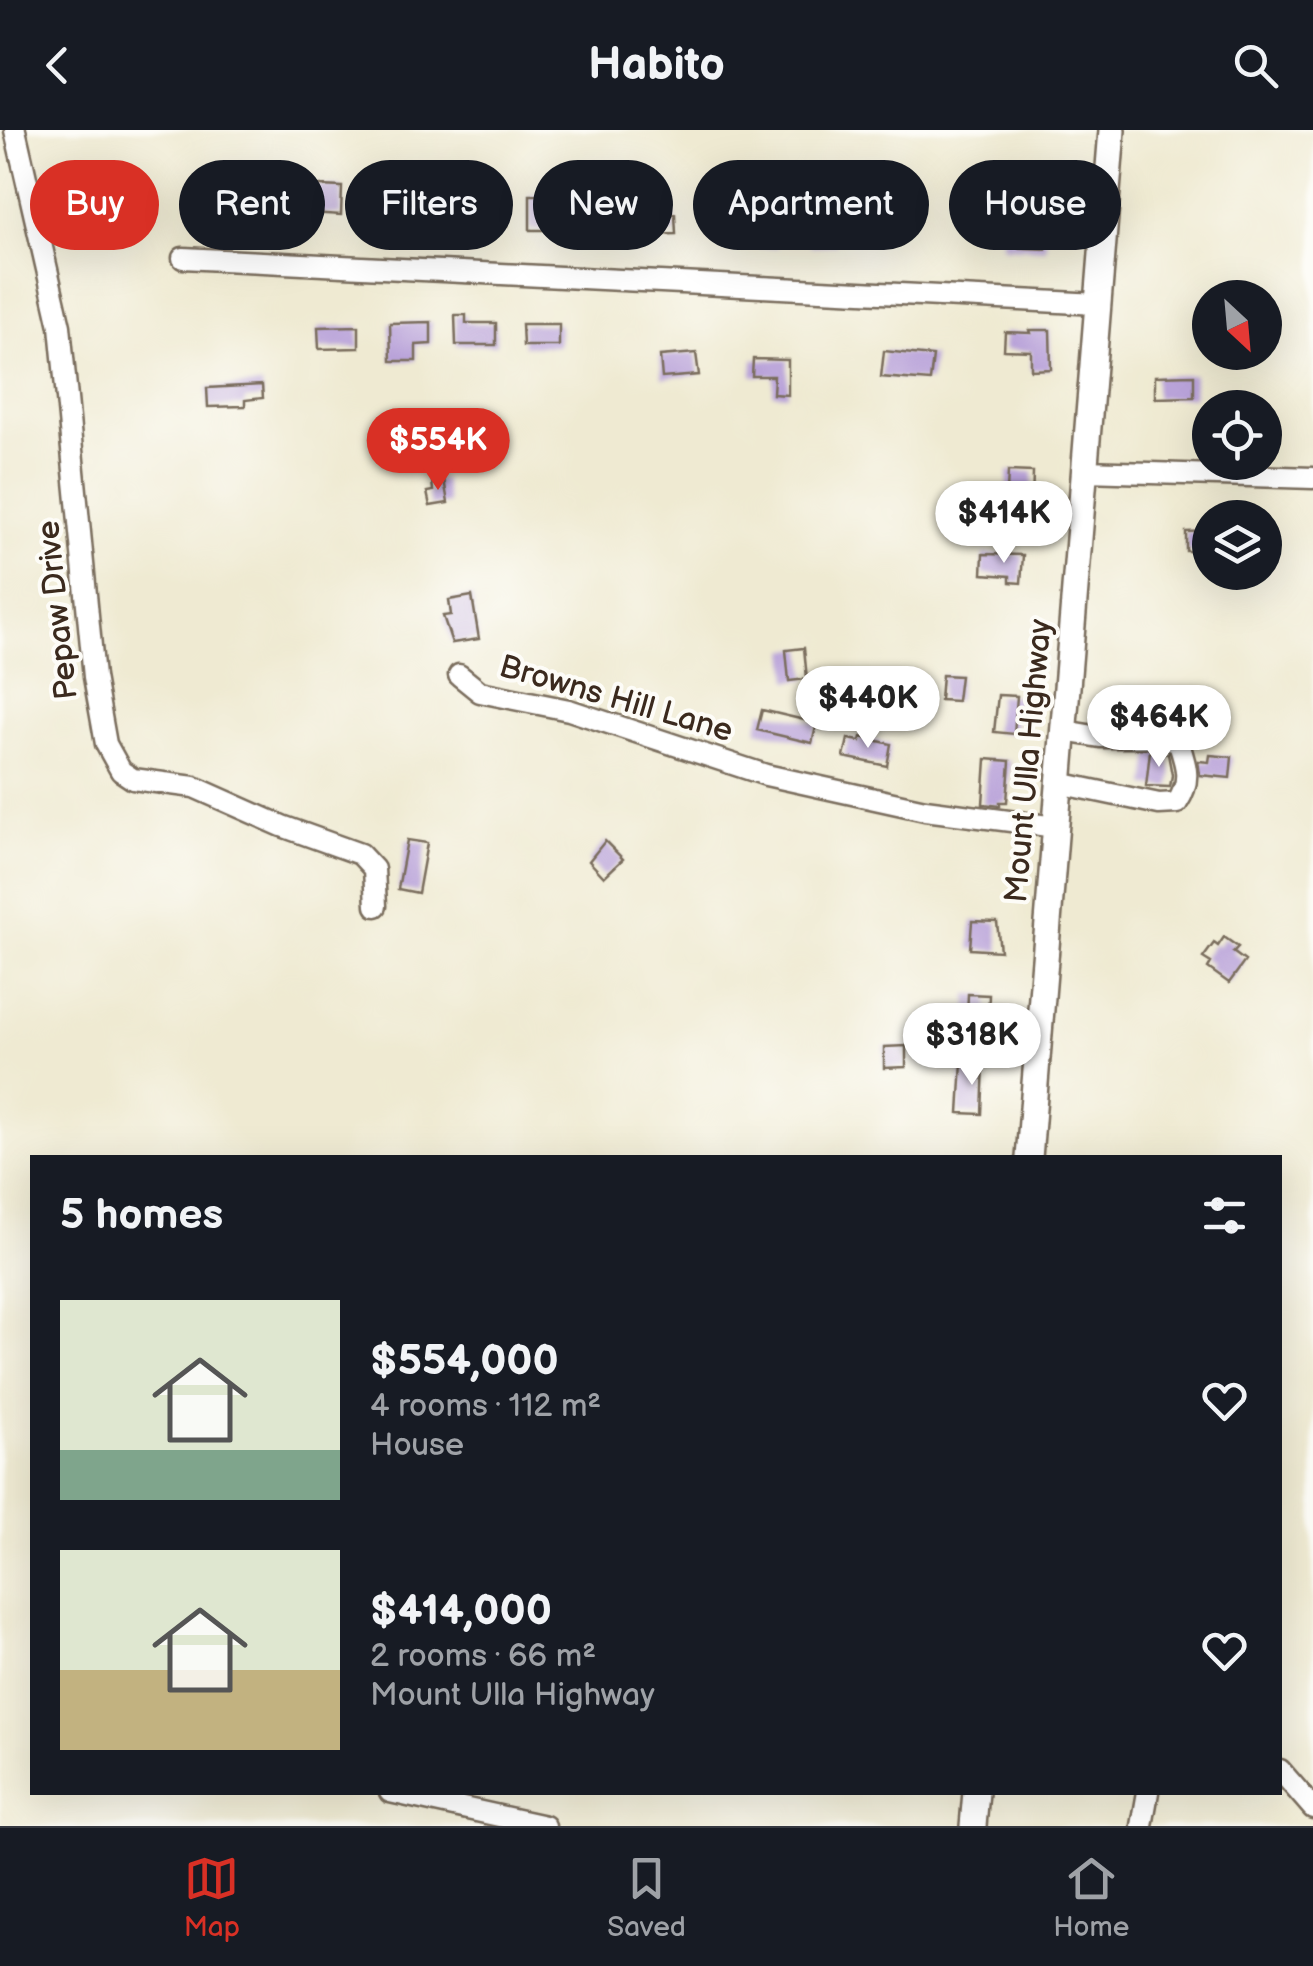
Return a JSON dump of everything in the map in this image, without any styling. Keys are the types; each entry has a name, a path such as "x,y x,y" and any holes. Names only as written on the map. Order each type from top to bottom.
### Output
{"main road":[{"name":"Mount Ulla Highway","path":"1028,1155 1112,130"},
{"path":"973,1826 976,1795"}],"street":[{"name":"Pepaw Drive","path":"16,130 60,326 94,677 106,744 121,771 133,778 194,787 282,826 360,854 374,869 376,906"},
{"path":"183,258 1098,304"},
{"path":"1085,471 1313,478"},
{"name":"Browns Hill Lane","path":"459,675 480,692 570,710 766,775 925,810 1056,827"},
{"path":"1060,784 1159,804 1177,803 1186,790 1187,768 1179,744 1166,737 1064,732"},
{"path":"1282,1772 1313,1808"},
{"path":"404,1795 545,1826"},
{"path":"1142,1826 1147,1795"}],"building":[{"path":"325,186 342,187 341,215 325,214"},
{"path":"530,195 533,195 533,230"},
{"path":"455,315 466,315 466,323 496,323 496,345 456,345"},
{"path":"431,322 431,344 416,345 416,361 391,361 390,323"},
{"path":"522,324 559,324 559,346 523,346"},
{"path":"359,326 359,348 319,349 318,327"},
{"path":"1030,330 1050,330 1051,369 1031,370 1031,351 1004,350 1005,332 1031,333"},
{"path":"884,351 933,356 930,381 881,377"},
{"path":"696,353 699,375 662,378 660,356"},
{"path":"753,359 788,360 788,395 773,394 774,376 752,376"},
{"path":"1194,375 1192,397 1155,398 1155,376"},
{"path":"262,385 263,398 245,400 245,406 208,407 207,388"},
{"path":"1008,471 1033,472 1032,504 1016,503 1017,493 1007,492"},
{"path":"444,479 448,503 430,506 427,492 433,491 432,481"},
{"path":"1186,532 1192,532 1192,551 1186,551"},
{"path":"983,554 1023,555 1021,583 1010,582 1010,576 982,574"},
{"path":"472,596 479,639 452,643 443,616 451,615 449,600"},
{"path":"804,648 807,679 789,681 786,650"},
{"path":"942,675 960,676 957,701 940,700"},
{"path":"998,695 1017,696 1014,734 994,732"},
{"path":"762,710 817,723 812,743 757,730"},
{"path":"861,737 891,744 887,766 844,757 848,739 860,741"},
{"path":"1150,751 1168,754 1170,787 1146,786"},
{"path":"1210,755 1232,757 1230,778 1200,775 1198,761 1209,762"},
{"path":"986,759 1010,761 1007,802 1000,802 1000,806 983,804"},
{"path":"407,840 427,843 418,893 398,889"},
{"path":"605,841 623,859 604,877 589,861"},
{"path":"972,921 997,922 1000,951 970,949"},
{"path":"1224,937 1238,947 1233,952 1245,961 1229,983 1208,968 1211,963 1203,958"},
{"path":"968,994 989,995 988,1017 967,1016"},
{"path":"906,1046 906,1067 884,1068 884,1047"},
{"path":"962,1062 984,1063 982,1114 959,1113"}]}
